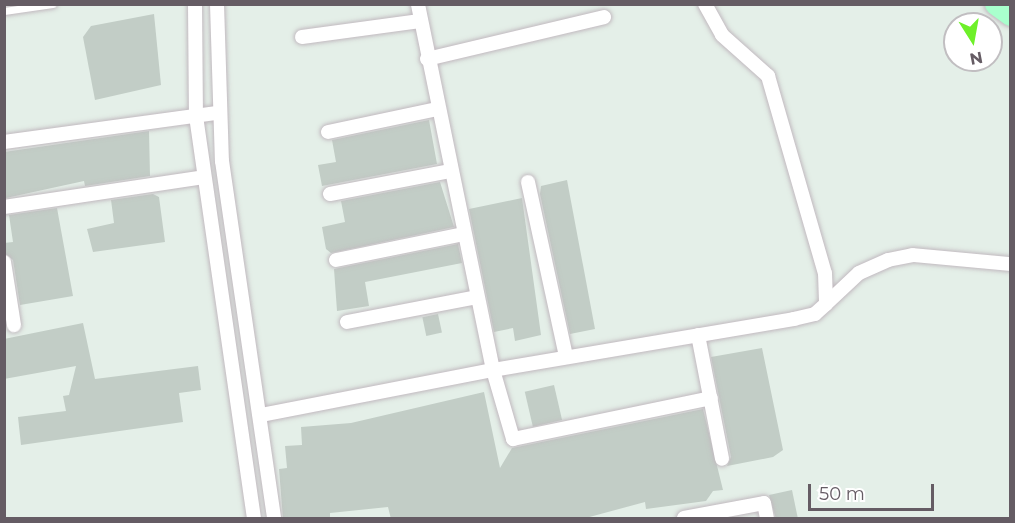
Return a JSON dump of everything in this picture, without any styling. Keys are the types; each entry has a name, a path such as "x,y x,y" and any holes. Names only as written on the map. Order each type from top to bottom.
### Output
{"main road":[{"path":"995,4 1011,15"}],"street":[{"path":"195,4 196,116 254,519"},
{"path":"217,4 217,113 261,416 273,519"},
{"path":"418,4 427,59 477,297 493,370 513,439 711,398"},
{"path":"705,4 722,35 755,59 768,76 825,273 826,304"},
{"path":"427,59 604,17"},
{"path":"302,37 420,21"},
{"path":"328,132 438,109"},
{"path":"4,142 217,113"},
{"path":"330,194 451,171"},
{"path":"4,207 204,177"},
{"path":"528,182 566,357"},
{"path":"336,260 464,234"},
{"path":"261,416 493,370 814,314 859,273 888,260 913,255 1011,264"},
{"path":"4,262 14,325"},
{"path":"347,322 477,297"},
{"path":"698,335 722,459"},
{"path":"684,519 764,503 767,519"}],"lane":[{"path":"4,11 52,4"}],"building":[{"path":"154,14 161,85 95,100 83,37 91,26"},
{"path":"429,120 437,164 322,186 318,165 336,162 332,140"},
{"path":"149,131 150,176 85,186 84,181 6,198 4,152"},
{"path":"567,180 595,329 570,334 540,194 541,186"},
{"path":"440,182 454,227 331,253 326,249 322,227 345,222 341,201"},
{"path":"153,194 159,197 165,242 93,252 87,229 114,223 111,200"},
{"path":"522,198 541,335 515,341 513,328 494,332 469,209"},
{"path":"57,208 73,296 20,305 13,260 4,253 4,243 13,242 9,215"},
{"path":"458,244 462,263 365,282 369,306 337,311 334,269"},
{"path":"438,314 442,333 426,336 422,317"},
{"path":"83,323 95,379 198,366 201,390 179,393 183,422 21,445 18,417 66,411 63,396 69,395 76,366 4,379 4,339"},
{"path":"762,348 783,450 773,457 727,466 731,457 711,357"},
{"path":"554,385 562,420 533,427 525,392"},
{"path":"484,392 500,468 512,448 703,409 723,490 713,491 706,501 646,509 645,502 582,519 391,519 388,507 330,513 330,519 283,519 279,469 287,468 285,446 302,445 301,427 351,423"},
{"path":"792,490 798,519 776,519 769,495"}]}
